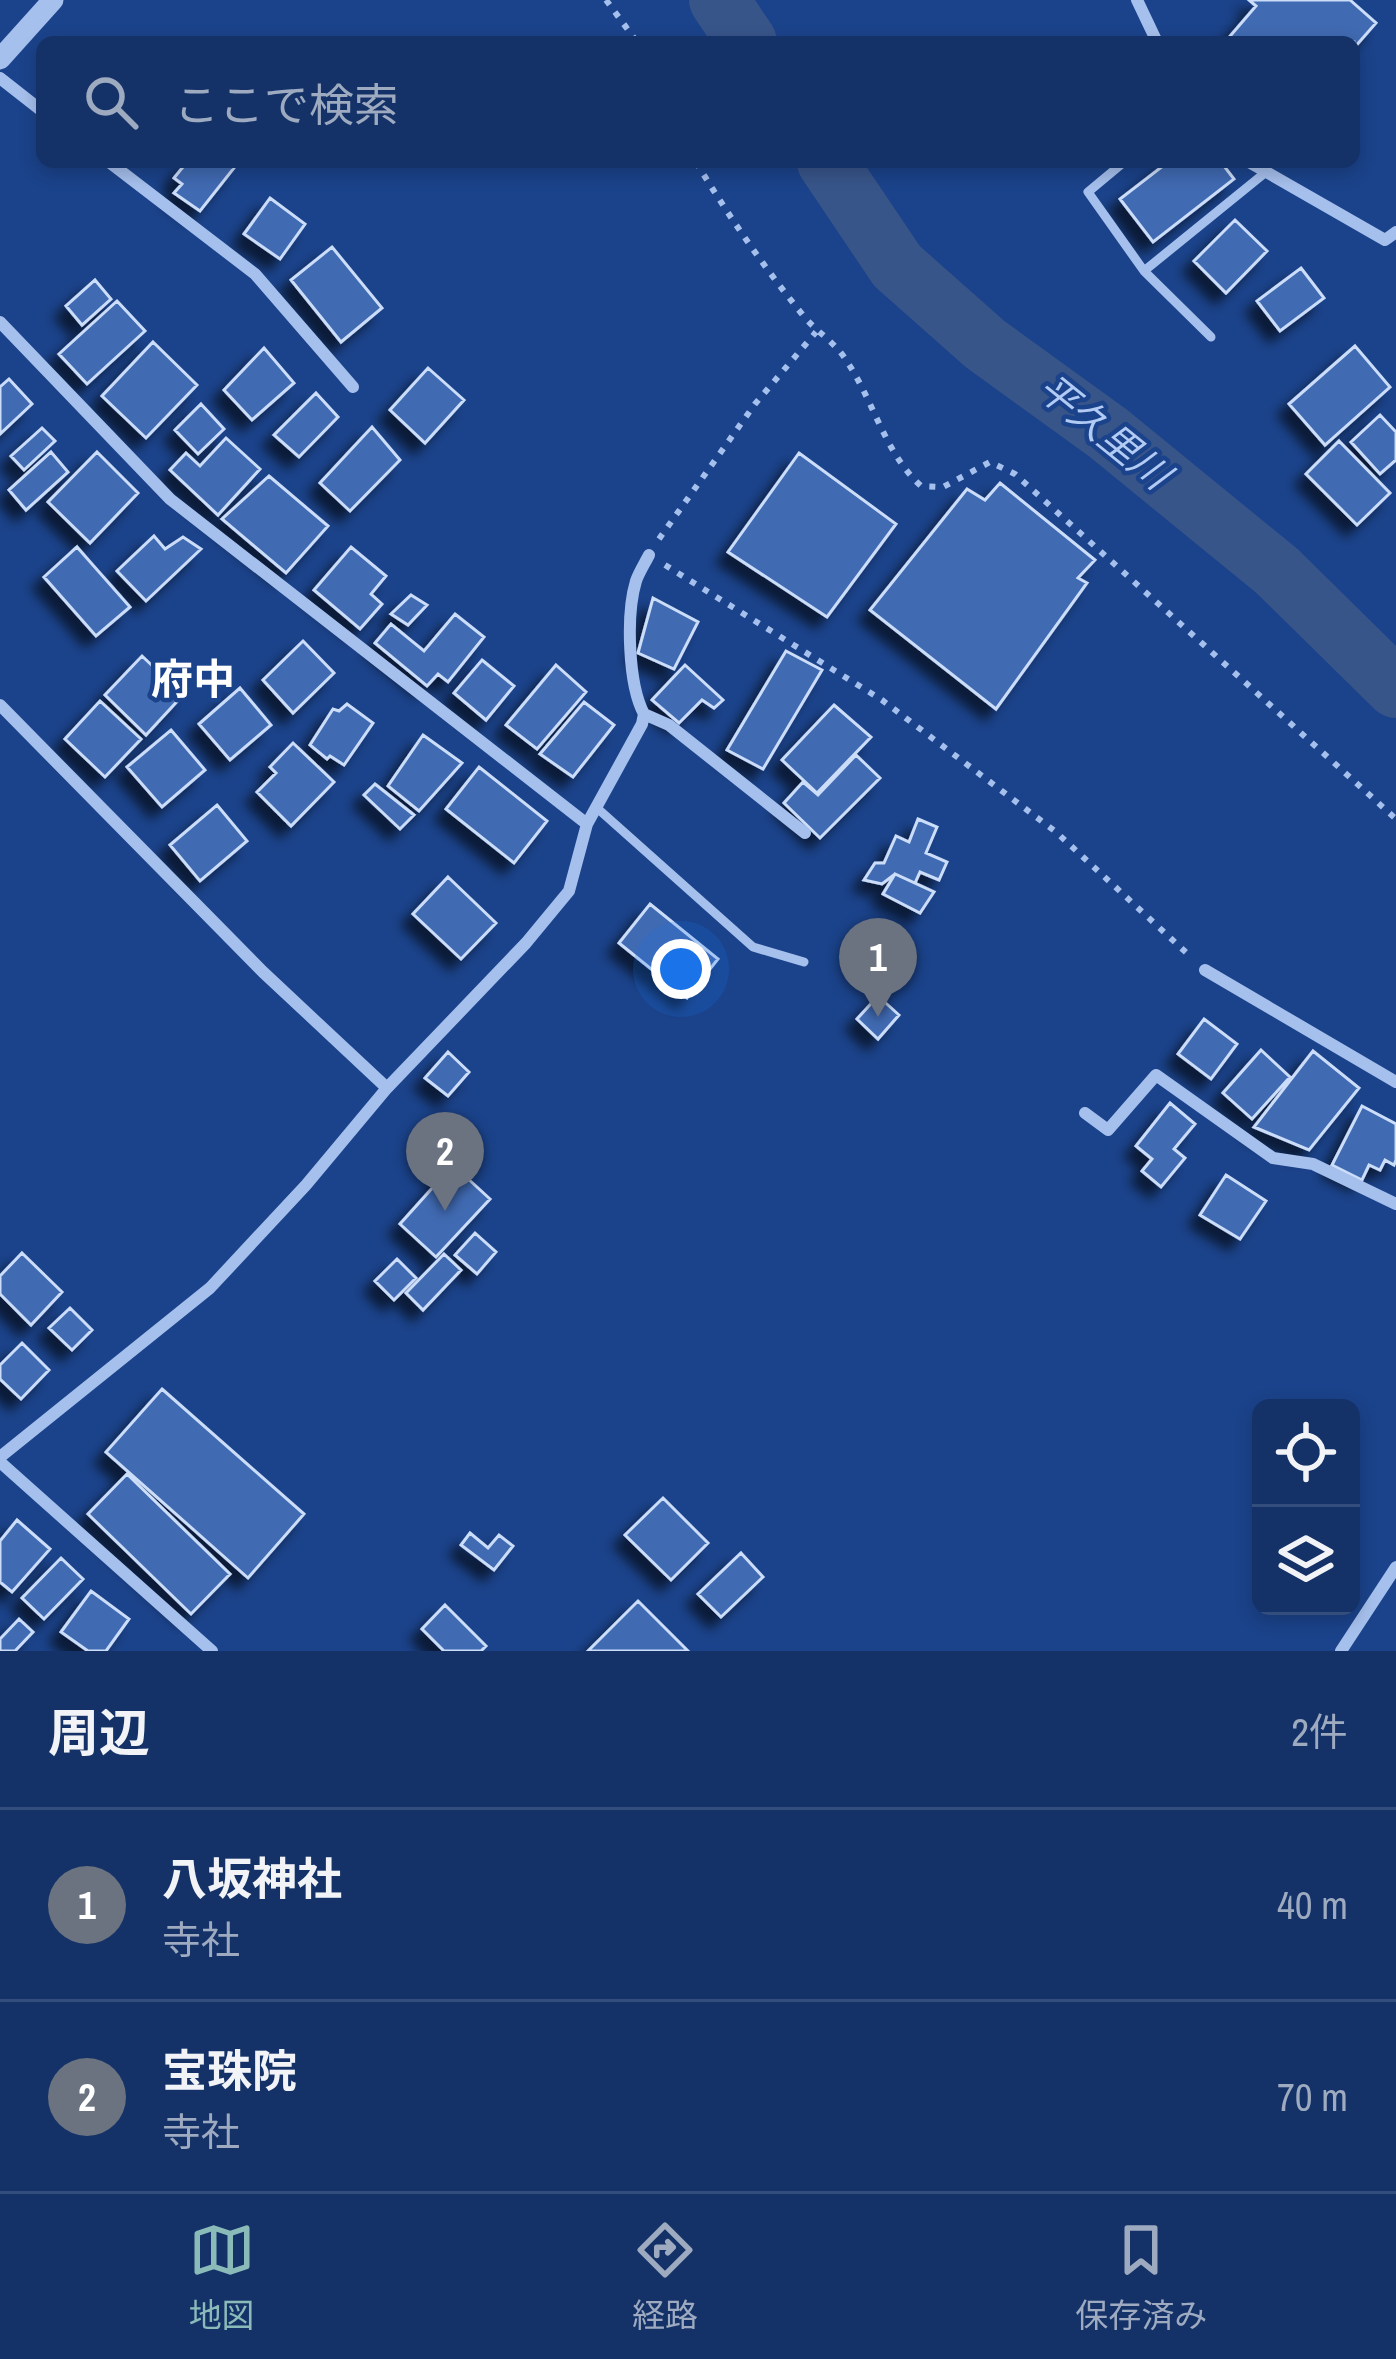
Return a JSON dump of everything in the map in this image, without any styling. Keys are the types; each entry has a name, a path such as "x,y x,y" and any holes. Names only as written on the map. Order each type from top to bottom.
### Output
{"street":[{"path":"0,58 53,0"},
{"path":"1137,0 1154,36"},
{"path":"0,78 36,105"},
{"path":"117,168 255,274 353,387"},
{"path":"1259,168 1385,241 1396,232"},
{"path":"0,322 170,499 587,824"},
{"path":"650,555 636,581 632,693 644,714 669,725 805,833"},
{"path":"0,705 263,972 387,1088"},
{"path":"212,1651 0,1460 210,1288 387,1088 526,944 569,891 587,824 635,740 644,714"},
{"path":"1205,970 1396,1082"},
{"path":"1084,1113 1108,1130 1156,1075 1274,1158 1313,1164 1396,1204"},
{"path":"1341,1651 1396,1567"}],"lane":[{"path":"1117,168 1088,191 1144,271 1210,337"},
{"path":"1144,271 1266,172"},
{"path":"597,808 753,947 804,962"}],"path":[{"path":"606,0 633,36"},
{"path":"700,168 765,268 816,332 834,342 904,470 921,486 943,487 990,462 1016,475 1396,818"},
{"path":"816,332 742,422 650,555 882,700 1056,832 1205,970"}],"building":[{"path":"1249,0 1350,0 1376,23 1360,41 1360,36 1230,36 1256,6"},
{"path":"182,168 234,168 200,211 174,193 182,184 174,178"},
{"path":"1160,168 1226,168 1234,179 1153,242 1120,199"},
{"path":"270,198 305,224 280,259 244,234"},
{"path":"1235,220 1267,251 1226,293 1194,261"},
{"path":"332,247 382,308 341,342 291,280"},
{"path":"1301,268 1324,298 1280,331 1257,301"},
{"path":"95,280 111,299 82,325 66,306"},
{"path":"117,301 145,331 87,384 59,354"},
{"path":"153,342 197,385 146,438 102,396"},
{"path":"1355,346 1390,387 1325,445 1289,404"},
{"path":"264,348 294,383 252,420 224,390"},
{"path":"428,368 464,400 425,443 390,410"},
{"path":"9,379 32,404 0,434 0,387"},
{"path":"316,393 338,417 299,457 274,435"},
{"path":"201,404 224,429 198,454 175,430"},
{"path":"1380,415 1396,432 1396,460 1380,474 1351,442"},
{"path":"372,427 400,460 350,511 320,483"},
{"path":"42,428 55,441 24,470 11,456"},
{"path":"226,438 260,469 218,515 170,470 186,453 200,466"},
{"path":"1339,441 1390,493 1357,525 1306,474"},
{"path":"51,452 68,472 26,510 9,490"},
{"path":"97,452 138,493 90,543 48,502"},
{"path":"799,453 896,524 827,617 728,552"},
{"path":"269,476 328,526 286,573 222,519"},
{"path":"1000,483 1095,560 1078,578 1087,583 996,709 870,610 967,489 985,500"},
{"path":"154,536 165,549 183,537 201,549 146,601 117,571"},
{"path":"77,547 130,607 96,636 44,577"},
{"path":"351,547 386,576 371,594 382,604 360,629 314,590"},
{"path":"411,595 427,605 408,625 391,614"},
{"path":"653,598 698,622 674,669 638,653"},
{"path":"455,614 484,637 448,682 438,674 427,686 375,643 391,624 424,651"},
{"path":"303,641 334,673 293,713 263,680"},
{"path":"786,651 822,670 763,769 727,750"},
{"path":"142,656 183,695 146,735 105,695"},
{"path":"482,660 514,686 486,720 454,693"},
{"path":"556,665 586,692 537,749 506,725"},
{"path":"685,665 723,700 714,708 702,700 679,723 652,700"},
{"path":"240,688 271,725 230,760 199,724"},
{"path":"100,701 141,739 105,777 65,739"},
{"path":"584,702 614,725 573,777 540,754"},
{"path":"347,704 373,723 344,765 310,745 333,709 339,711"},
{"path":"834,705 871,737 817,793 782,760"},
{"path":"171,730 205,770 162,807 127,767"},
{"path":"423,735 462,763 419,811 388,786"},
{"path":"293,743 334,782 291,826 257,792 276,773 270,767"},
{"path":"856,755 880,778 820,838 784,803 803,782 818,795"},
{"path":"479,767 547,821 514,863 446,809"},
{"path":"375,784 414,815 400,829 364,795"},
{"path":"217,805 247,841 200,881 170,845"},
{"path":"918,819 937,827 926,853 947,862 939,880 920,872 915,883 895,874 882,884 864,880 875,863 884,863 896,836 909,842"},
{"path":"895,874 934,892 920,913 883,894"},
{"path":"448,877 496,923 461,959 413,914"},
{"path":"650,904 718,959 687,998 619,943"},
{"path":"878,996 899,1015 878,1039 857,1019"},
{"path":"1204,1019 1237,1044 1211,1079 1178,1054"},
{"path":"1261,1050 1290,1077 1252,1119 1223,1093"},
{"path":"1313,1051 1359,1088 1309,1150 1254,1127"},
{"path":"448,1052 469,1072 448,1096 425,1078"},
{"path":"1170,1103 1195,1124 1174,1149 1185,1158 1161,1187 1142,1171 1152,1159 1136,1146"},
{"path":"1362,1106 1396,1124 1396,1160 1394,1165 1385,1160 1380,1170 1369,1165 1362,1180 1332,1165"},
{"path":"453,1165 490,1199 436,1257 400,1224"},
{"path":"1226,1175 1266,1201 1240,1239 1200,1215"},
{"path":"475,1233 496,1252 477,1274 455,1255"},
{"path":"22,1253 62,1292 31,1325 0,1294 0,1276"},
{"path":"444,1254 461,1270 423,1310 406,1293"},
{"path":"397,1259 416,1278 394,1300 375,1281"},
{"path":"70,1308 92,1330 72,1350 49,1328"},
{"path":"22,1343 49,1370 21,1399 0,1379 0,1365"},
{"path":"162,1389 304,1514 248,1578 106,1452"},
{"path":"127,1474 230,1574 191,1614 88,1514"},
{"path":"663,1498 708,1543 671,1580 625,1535"},
{"path":"17,1520 50,1549 12,1592 0,1582 0,1541"},
{"path":"470,1533 488,1548 499,1535 513,1546 494,1570 461,1545"},
{"path":"741,1553 763,1577 721,1617 698,1594"},
{"path":"61,1558 83,1579 44,1619 22,1598"},
{"path":"91,1591 129,1619 106,1651 88,1651 61,1632"},
{"path":"638,1601 688,1651 588,1651"},
{"path":"445,1605 486,1646 481,1651 444,1651 422,1629"},
{"path":"19,1619 33,1632 15,1651 0,1651 0,1639"}],"waterway":[{"name":"平久里川","path":"719,0 743,36"},
{"name":"平久里川","path":"831,168 897,266 985,344 1108,433 1277,571 1396,688"}],"place":[{"name":"八坂神社","path":"878,1017"},
{"name":"宝珠院","path":"445,1211"}],"district":[{"name":"府中","path":"193,679"}]}
